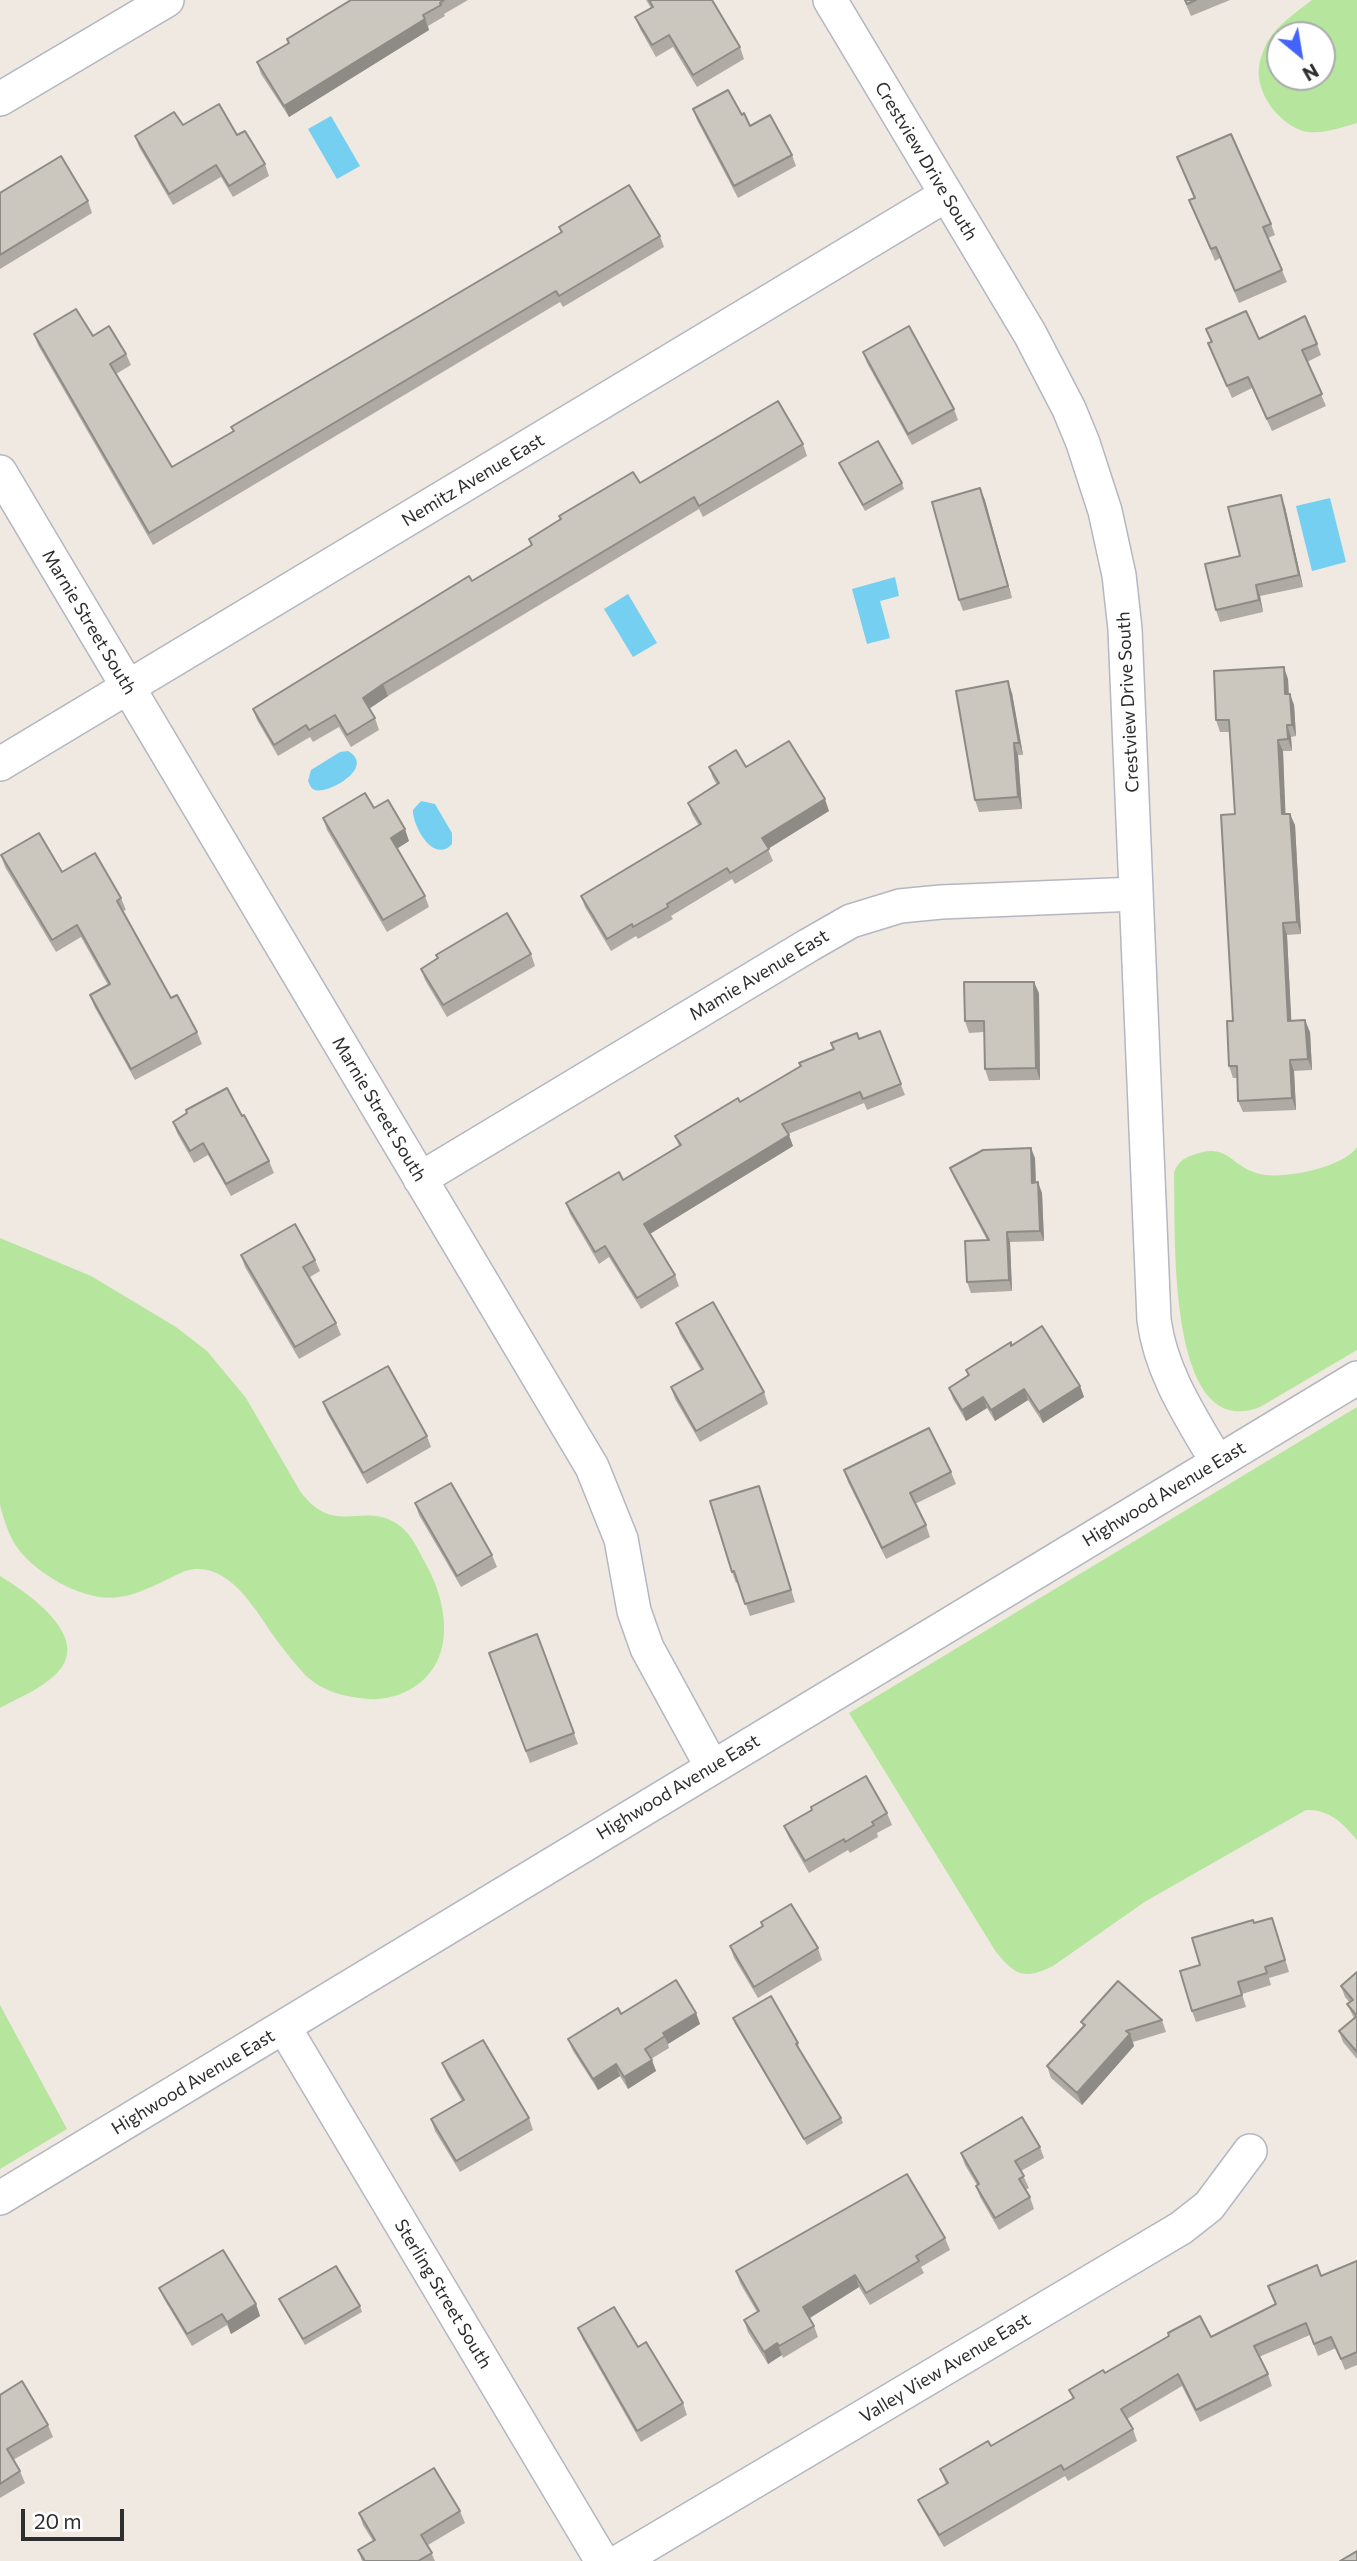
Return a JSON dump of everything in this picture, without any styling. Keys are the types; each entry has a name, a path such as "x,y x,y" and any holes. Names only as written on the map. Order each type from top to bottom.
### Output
{"street":[{"path":"0,99 167,0"},
{"name":"Crestview Drive South","path":"830,0 1045,361 1083,443 1105,511 1124,606 1156,1332 1174,1386 1217,1462"},
{"name":"Nemitz Avenue East","path":"0,764 946,195"},
{"name":"Marnie Street South","path":"0,472 592,1467 621,1539 634,1611 647,1648 712,1767"},
{"name":"Mamie Avenue East","path":"420,1179 809,945 859,918 882,910 930,902 1136,894"},
{"name":"Highwood Avenue East","path":"0,2198 1357,1378"},
{"name":"Sterling Street South","path":"284,2027 602,2561"},
{"name":"Valley View Avenue East","path":"620,2561 1190,2222 1209,2206 1250,2151"}],"green space":[{"path":"1312,0 1357,0 1357,123 1333,130 1308,132 1289,124 1272,108 1261,88 1259,77 1259,67 1266,45 1266,91 1336,91 1336,21 1286,21"},
{"path":"1357,1147 1357,1350 1260,1407 1229,1410 1206,1393 1191,1363 1182,1322 1177,1278 1174,1172 1186,1158 1213,1151 1256,1173 1294,1174 1339,1161"},
{"path":"0,1238 91,1276 176,1327 207,1351 246,1398 300,1491 313,1505 325,1513 338,1516 374,1516 387,1519 404,1529 432,1577 443,1612 442,1647 436,1663 426,1677 411,1689 392,1697 366,1699 337,1693 306,1676 249,1601 227,1579 214,1572 200,1569 185,1571 136,1593 106,1598 64,1585 27,1559 12,1540 0,1505"},
{"path":"1357,1407 1357,1840 1335,1818 1322,1812 1306,1810 1146,1901 1053,1966 1035,1973 1015,1971 996,1952 849,1713"},
{"path":"0,1576 26,1593 53,1618 67,1646 66,1660 56,1674 36,1689 0,1708"},
{"path":"0,2005 67,2129 0,2169"}],"water":[{"path":"331,116 360,166 337,179 308,129"},
{"path":"1330,498 1346,562 1312,571 1296,506"},
{"path":"895,577 899,596 880,601 890,638 867,644 852,589"},
{"path":"628,594 657,643 633,657 604,609"},
{"path":"348,751 355,758 357,765 353,772 329,788 312,788 308,781 311,770 340,752"},
{"path":"421,801 435,804 452,833 452,844 445,849 438,850 431,846 416,824 413,810"}],"building":[{"path":"351,0 444,0 441,5 423,15 425,19 284,106 257,62 289,43 287,39"},
{"path":"649,0 712,0 740,47 693,75 669,35 652,45 635,17 653,7"},
{"path":"728,90 750,126 770,115 792,155 734,186 693,109"},
{"path":"219,104 237,135 245,131 265,164 229,186 216,165 169,194 135,136 174,112 183,125"},
{"path":"1231,134 1271,224 1263,227 1282,270 1235,291 1216,247 1211,249 1189,200 1195,198 1177,157"},
{"path":"61,156 88,201 0,255 0,193"},
{"path":"629,185 660,236 559,296 556,291 149,533 34,334 76,309 93,336 109,326 126,354 110,364 172,467 234,431 231,427 562,232 559,227"},
{"path":"1246,311 1259,339 1305,316 1317,344 1302,350 1322,394 1267,419 1248,377 1227,386 1208,343 1212,342 1206,329"},
{"path":"909,326 954,409 908,434 863,352"},
{"path":"778,401 803,444 699,506 694,497 383,684 363,698 375,718 347,735 335,715 309,730 306,725 274,745 253,709 469,576 472,581 532,545 529,539 561,519 559,516 633,472 640,483"},
{"path":"878,441 902,483 863,505 839,463"},
{"path":"980,488 1008,586 959,600 932,502"},
{"path":"1281,495 1299,575 1256,585 1259,600 1216,610 1205,564 1240,556 1228,507"},
{"path":"1284,667 1285,694 1290,694 1292,725 1287,725 1288,739 1278,740 1282,814 1290,814 1297,922 1283,923 1288,1021 1305,1020 1308,1059 1290,1060 1292,1098 1238,1101 1237,1066 1229,1066 1227,1021 1233,1021 1221,815 1235,814 1229,720 1216,720 1214,671"},
{"path":"1008,681 1019,743 1014,743 1018,797 975,800 956,691"},
{"path":"789,741 825,799 762,838 769,849 730,873 727,868 667,904 668,907 607,939 581,896 701,824 688,803 719,783 709,767 736,750 746,767"},
{"path":"365,793 374,808 388,800 405,829 391,838 425,896 383,920 323,818"},
{"path":"39,833 62,872 95,853 121,898 117,901 171,998 177,995 197,1032 131,1069 90,995 110,984 77,925 52,940 1,855"},
{"path":"507,913 531,954 443,1005 421,969 438,958 436,955"},
{"path":"964,982 1034,982 1036,1068 985,1069 984,1021 965,1021"},
{"path":"880,1031 901,1084 863,1099 860,1092 782,1124 789,1135 644,1224 675,1275 637,1298 605,1246 595,1252 566,1203 619,1172 623,1180 681,1145 675,1136 738,1098 740,1102 801,1066 799,1063 834,1049 831,1043 857,1033 859,1039"},
{"path":"227,1088 269,1161 226,1184 203,1143 190,1151 173,1122 187,1113 186,1110"},
{"path":"1031,1148 1032,1183 1038,1182 1040,1231 1007,1232 1009,1280 967,1282 965,1241 989,1240 950,1168 983,1150"},
{"path":"295,1224 315,1260 303,1267 336,1323 295,1347 241,1255"},
{"path":"713,1302 764,1392 696,1431 671,1387 703,1369 676,1323"},
{"path":"1042,1326 1080,1386 1039,1412 1024,1389 991,1410 983,1397 962,1410 949,1388 969,1375 966,1370"},
{"path":"388,1366 427,1436 363,1473 323,1402"},
{"path":"929,1428 951,1472 910,1493 926,1525 882,1548 844,1470"},
{"path":"451,1483 492,1555 457,1576 415,1503"},
{"path":"759,1486 791,1590 745,1604 710,1501"},
{"path":"537,1634 574,1733 526,1751 489,1653"},
{"path":"866,1776 887,1813 872,1822 874,1825 845,1842 844,1839 805,1861 784,1826 812,1810 811,1807"},
{"path":"791,1904 818,1948 754,1987 730,1946 763,1926 761,1922"},
{"path":"1272,1918 1285,1960 1265,1967 1267,1973 1238,1982 1242,1995 1192,2011 1180,1971 1200,1965 1192,1938 1253,1920 1254,1923"},
{"path":"1357,1972 1357,2016 1347,2004 1353,2000 1341,1986"},
{"path":"676,1980 696,2013 663,2033 665,2036 645,2049 652,2060 624,2077 616,2064 593,2079 568,2039 618,2008 621,2014"},
{"path":"1118,1981 1162,2020 1126,2031 1130,2034 1077,2093 1047,2066 1085,2025 1081,2022"},
{"path":"771,1996 798,2043 796,2044 841,2118 804,2139 733,2018"},
{"path":"1357,2016 1357,2052 1339,2031"},
{"path":"483,2040 529,2118 456,2161 431,2119 464,2100 442,2063"},
{"path":"1022,2117 1040,2147 1015,2161 1024,2176 1019,2179 1030,2197 995,2218 961,2153"},
{"path":"907,2174 945,2238 916,2256 919,2261 866,2293 855,2275 803,2307 814,2326 764,2352 744,2320 759,2311 736,2271"},
{"path":"223,2250 256,2304 227,2322 222,2314 187,2334 159,2288"},
{"path":"1357,2261 1357,2352 1341,2359 1331,2337 1314,2344 1306,2323 1254,2346 1268,2374 1196,2410 1178,2374 1121,2409 1133,2429 1064,2470 1061,2465 939,2535 918,2500 948,2483 940,2469 988,2441 991,2446 1074,2398 1069,2390 1103,2370 1105,2373 1169,2336 1168,2333 1200,2316 1211,2337 1276,2304 1268,2286 1317,2265 1321,2276"},
{"path":"336,2266 360,2306 303,2339 279,2299"},
{"path":"614,2307 638,2347 646,2342 683,2403 637,2431 578,2328"},
{"path":"22,2381 48,2425 7,2449 20,2471 0,2484 0,2395"},
{"path":"434,2468 460,2511 421,2535 432,2553 418,2561 365,2561 358,2550 375,2540 359,2513"},
{"path":"1357,2551 1357,2561 1340,2561"}]}
